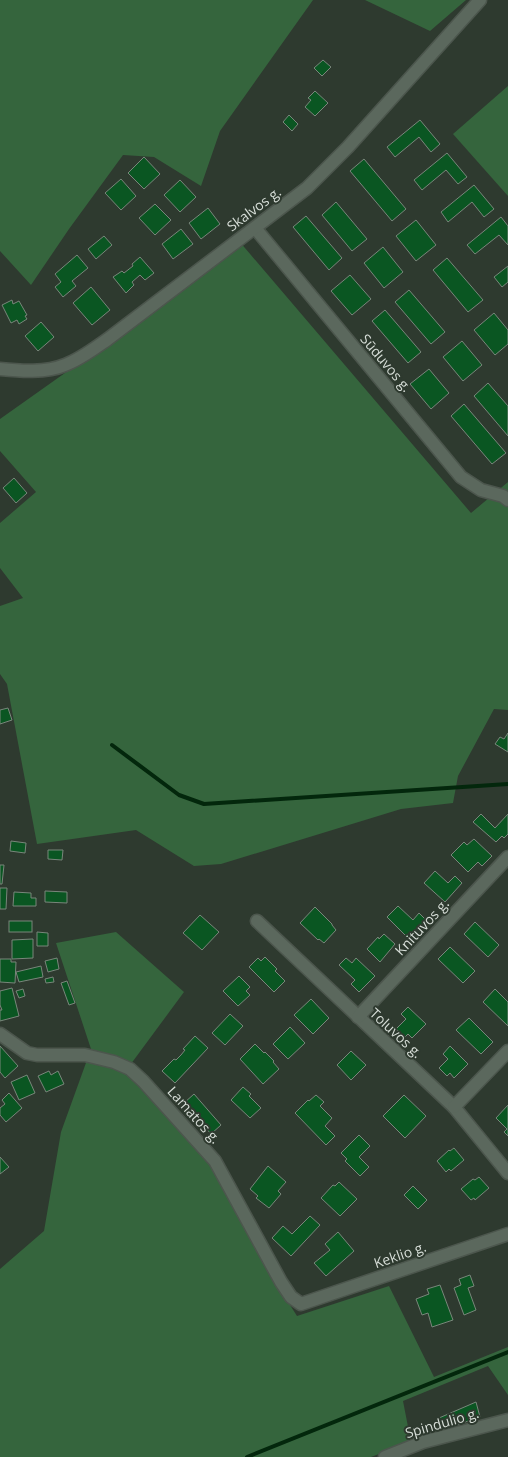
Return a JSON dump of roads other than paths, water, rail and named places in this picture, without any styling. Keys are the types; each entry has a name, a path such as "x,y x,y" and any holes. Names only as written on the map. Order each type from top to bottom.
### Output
{"street":[{"name":"Skalvos g.","path":"0,369 41,370 64,366 83,356 255,228 307,188 341,154 480,0"},
{"name":"Sūduvos g.","path":"255,228 461,477 481,490 502,496 508,500"},
{"name":"Knituvos g.","path":"358,1017 508,857"},
{"name":"Toluvos g.","path":"257,921 454,1107 508,1173"},
{"name":"Lamatos g.","path":"0,1034 27,1053 37,1055 85,1055 114,1062 130,1069 143,1081 215,1162 281,1282 291,1297 301,1304"},
{"path":"454,1107 508,1051"},
{"name":"Keklio g.","path":"301,1304 508,1234"},
{"name":"Spindulio g.","path":"385,1457 422,1442 508,1420"}],"waterway":[{"path":"112,745 179,795 204,804 508,784"},
{"path":"247,1457 508,1352"}]}
